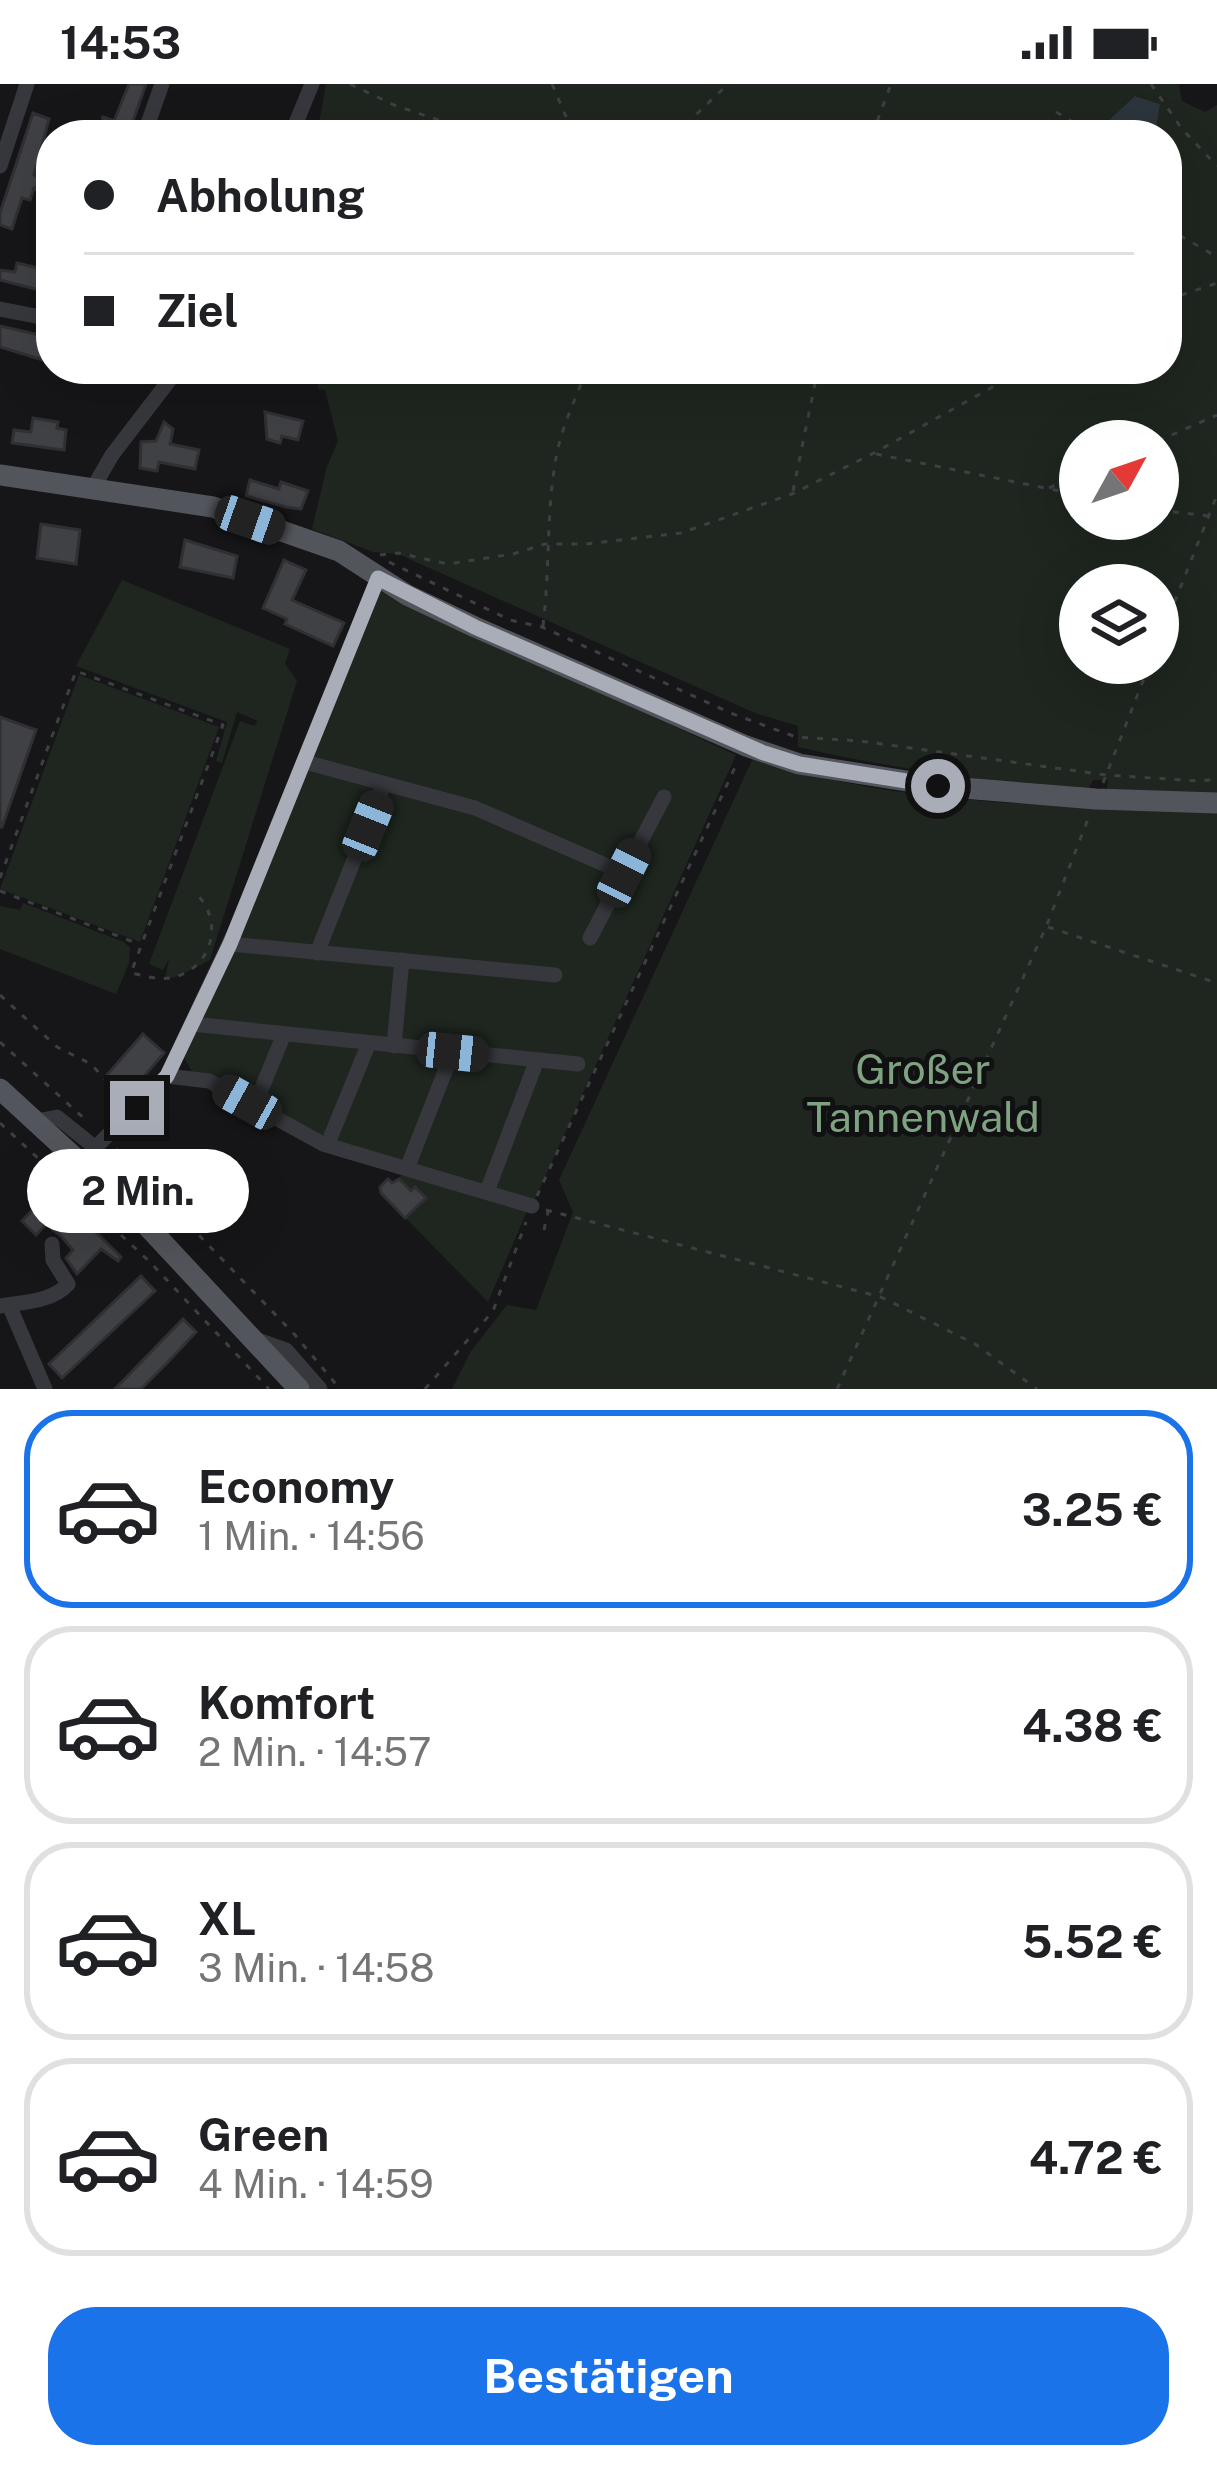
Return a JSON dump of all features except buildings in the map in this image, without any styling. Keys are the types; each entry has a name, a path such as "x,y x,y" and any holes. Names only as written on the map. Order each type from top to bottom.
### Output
{"main road":[{"path":"0,475 213,507 339,551 376,567 475,627 746,746 799,764 938,786 1217,803"},
{"path":"0,1089 37,1121 95,1150 299,1389"}],"street":[{"path":"0,166 8,112 27,84"},
{"path":"149,120 162,84"},
{"path":"297,120 312,84"},
{"path":"0,309 36,316"},
{"path":"93,488 164,384"},
{"path":"95,1150 167,1076 230,944 305,762 376,567"},
{"path":"305,762 475,808 624,873"},
{"path":"317,952 385,784"},
{"path":"590,938 664,796"},
{"path":"230,944 555,975"},
{"path":"394,1046 403,960"},
{"path":"192,1024 578,1064"},
{"path":"257,1100 284,1034"},
{"path":"331,1136 369,1043"},
{"path":"410,1161 453,1052"},
{"path":"489,1186 537,1060"},
{"path":"167,1076 209,1081 323,1144 540,1208"},
{"path":"45,1389 4,1306 63,1291 68,1284 53,1260 52,1244"},
{"path":"254,1339 286,1350 320,1389"}],"path":[{"path":"350,84 445,120"},
{"path":"552,84 568,120"},
{"path":"691,120 728,84"},
{"path":"877,120 891,84"},
{"path":"1151,84 1176,120"},
{"path":"1056,112 1070,120"},
{"path":"1182,129 1217,166"},
{"path":"1182,237 1217,257"},
{"path":"1182,295 1217,283"},
{"path":"542,628 547,589 545,544 556,454 581,384"},
{"path":"792,494 815,384"},
{"path":"398,554 448,564 545,544 586,544 681,532 792,494 998,384"},
{"path":"1179,432 1217,415"},
{"path":"874,453 1059,490"},
{"path":"1049,488 1059,484"},
{"path":"1179,591 1217,496"},
{"path":"1179,512 1209,516"},
{"path":"376,567 542,628 733,714 796,737 860,741 1106,775 1217,778"},
{"path":"0,878 76,671 223,725 130,973 161,980 194,968 210,944 214,927 210,910 193,891"},
{"path":"424,1389 493,1311 746,746"},
{"path":"0,891 141,945"},
{"path":"837,1389 1046,927 1217,982"},
{"path":"0,994 57,1047 91,1064 117,1093"},
{"path":"0,1042 95,1150 295,1335 340,1389"},
{"path":"0,1123 150,1262 269,1389"},
{"path":"540,1208 544,1230"},
{"path":"540,1208 881,1297 975,1344 1037,1389"}],"green space":[{"path":"326,84 1179,84 1182,101 1205,112 1217,105 1217,794 1106,793 1108,780 1093,780 1087,792 1051,788 798,747 798,726 755,713 398,554 373,552 312,529 338,441 325,390 318,389 318,384 1182,384 1182,120 1158,120 1160,104 1136,96 1109,120 320,120"},
{"path":"122,580 290,649 285,664 297,681 210,960 165,979 169,959 163,970 149,964 240,721 254,726 258,721 237,712 222,763 216,761 227,722 76,666"},
{"path":"380,591 736,755 532,1206 323,1144 192,1072 180,1050"},
{"path":"79,675 219,727 140,942 0,889"},
{"name":"Großer Tannenwald","path":"753,758 808,774 923,795 1217,811 1217,1389 452,1389 471,1351 507,1305 536,1310 573,1212 559,1180"},
{"path":"23,903 124,942 130,948 129,963 116,994 0,949 0,906 20,910"},
{"path":"402,1175 527,1211 488,1302 381,1193"}],"shaded area":[{"path":"1135,96 1160,104 1158,120 1109,120"}],"route":[{"path":"137,1108 167,1076 230,944 378,578 475,627 764,753 799,764 938,786"}]}
